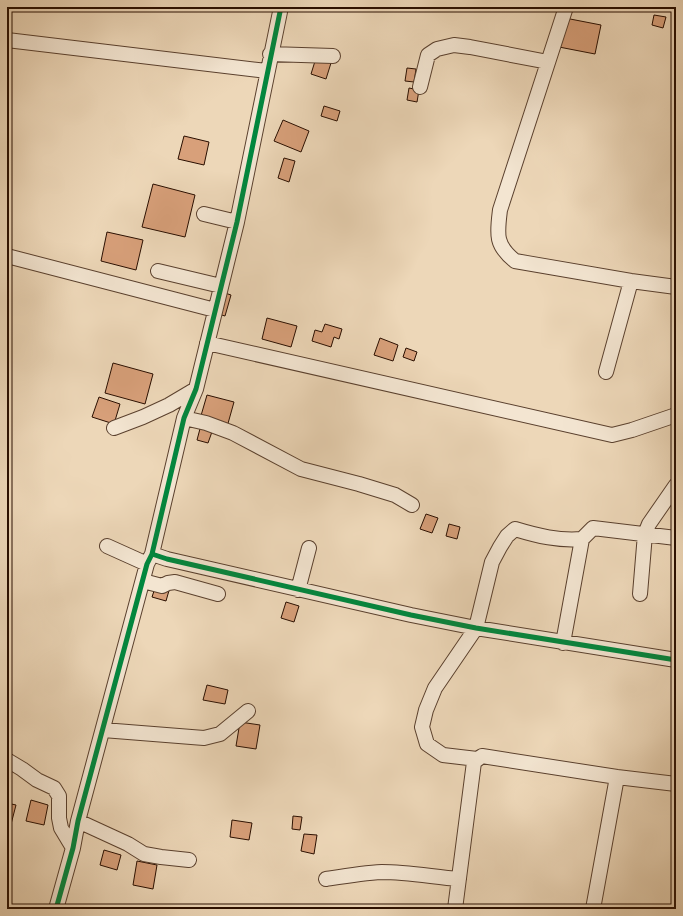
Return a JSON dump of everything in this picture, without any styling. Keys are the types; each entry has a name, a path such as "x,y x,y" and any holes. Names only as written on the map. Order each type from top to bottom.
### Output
{"street":[{"path":"56,909 73,848 78,821 149,559 184,418 196,389 237,222 270,54 281,7"},
{"path":"566,7 500,210 497,234 500,245 506,254 515,261 631,281 676,287"},
{"path":"7,40 267,71"},
{"path":"420,87 428,55 436,49 454,45 548,62"},
{"path":"270,54 333,56"},
{"path":"204,214 237,222"},
{"path":"7,256 215,310"},
{"path":"158,271 221,286"},
{"path":"606,372 631,281"},
{"path":"207,343 612,434 632,430 676,415"},
{"path":"114,428 143,417 196,389"},
{"path":"184,418 206,423 233,433 301,469 395,495 412,505"},
{"path":"640,594 645,534 648,524 676,484"},
{"path":"563,643 582,539 593,528 676,538"},
{"path":"477,759 443,755 427,744 422,727 426,710 435,688 476,628 492,562 507,536 515,529 555,539 582,539"},
{"path":"107,546 149,559 166,559 411,615 563,643 676,660"},
{"path":"298,590 308,548"},
{"path":"143,581 162,586 175,582 218,594"},
{"path":"103,730 204,738 220,734 248,711"},
{"path":"455,909 474,762 482,756 617,777 676,784"},
{"path":"7,760 36,780 54,788 59,796 59,818 61,828 73,848"},
{"path":"593,909 617,777"},
{"path":"78,821 121,841 144,854 189,860"},
{"path":"326,879 382,872 459,879"}],"building":[{"path":"654,15 666,17 663,28 652,25"},
{"path":"565,18 601,25 595,54 559,47"},
{"path":"316,58 331,63 326,79 311,74"},
{"path":"407,68 416,69 414,82 405,81"},
{"path":"409,88 419,90 417,102 407,100"},
{"path":"324,106 340,111 337,121 321,116"},
{"path":"283,120 309,131 301,152 274,141"},
{"path":"184,136 209,142 204,165 178,159"},
{"path":"284,158 295,161 289,182 278,178"},
{"path":"153,184 195,195 185,237 142,227"},
{"path":"107,232 143,240 136,270 101,261"},
{"path":"222,292 231,295 225,316 215,313"},
{"path":"267,318 297,326 291,347 262,339"},
{"path":"325,324 342,329 339,339 334,337 331,347 312,341 315,330 322,332"},
{"path":"380,338 398,345 393,361 374,355"},
{"path":"406,348 417,352 414,361 403,357"},
{"path":"113,363 153,374 145,404 105,393"},
{"path":"207,395 234,402 227,427 200,419"},
{"path":"99,397 120,404 114,424 92,417"},
{"path":"201,425 213,429 208,443 197,440"},
{"path":"426,514 438,518 432,533 420,529"},
{"path":"449,524 460,527 457,539 446,536"},
{"path":"157,582 170,587 166,601 152,597"},
{"path":"286,602 299,606 294,622 281,618"},
{"path":"207,685 228,690 225,704 203,700"},
{"path":"240,722 260,725 256,749 236,746"},
{"path":"31,800 48,805 44,825 26,821"},
{"path":"7,803 16,805 9,832 7,832"},
{"path":"293,816 302,817 300,830 292,829"},
{"path":"232,820 252,823 249,840 230,837"},
{"path":"304,834 317,835 314,854 301,851"},
{"path":"104,850 121,855 117,870 100,865"},
{"path":"137,861 157,865 153,889 133,885"}],"cycle path":[{"path":"56,909 147,564 152,554 184,418 196,389 237,222 281,7"},
{"path":"152,554 167,559 411,615 476,628 676,660"}]}
